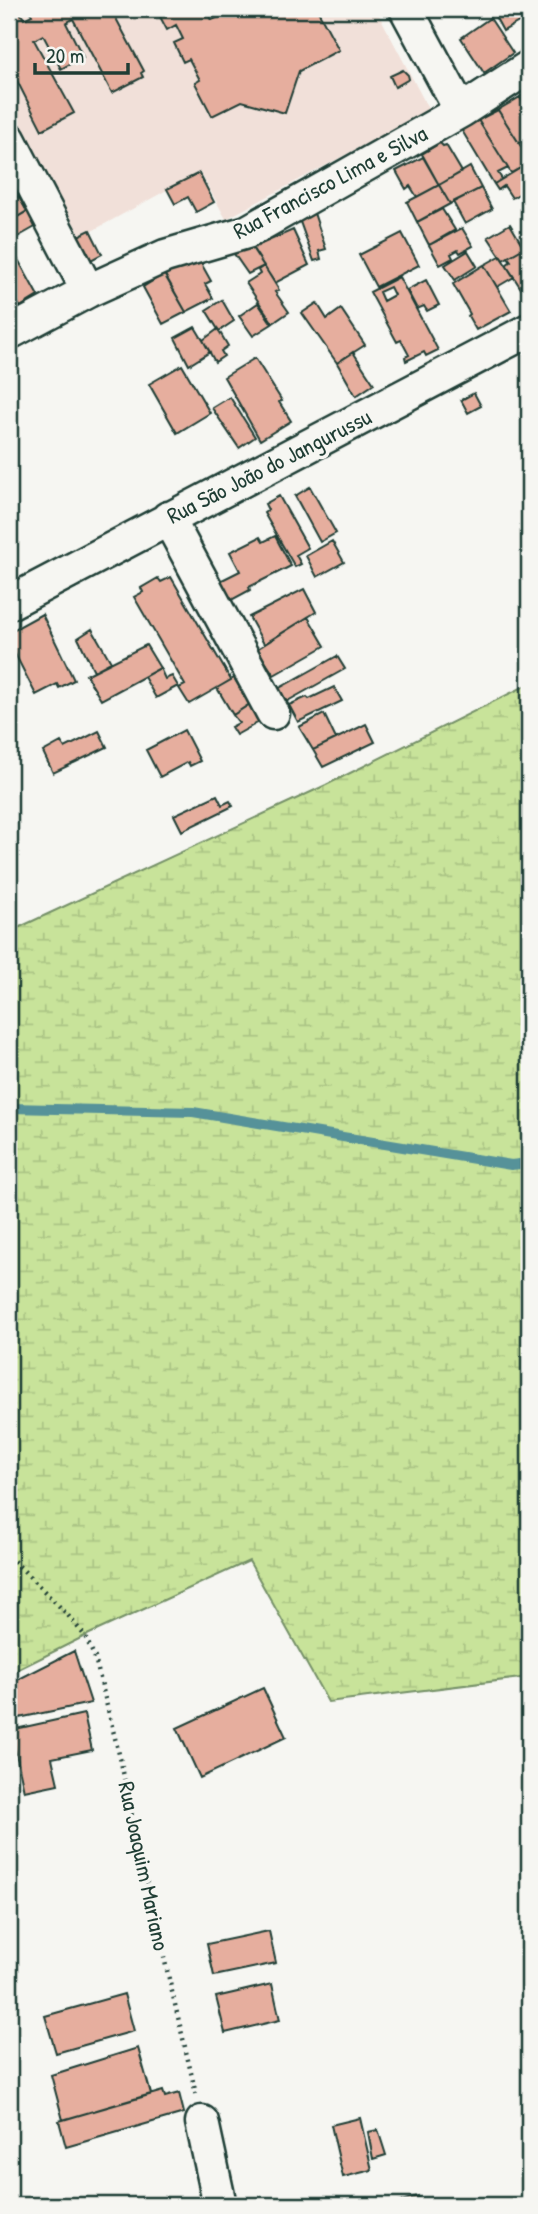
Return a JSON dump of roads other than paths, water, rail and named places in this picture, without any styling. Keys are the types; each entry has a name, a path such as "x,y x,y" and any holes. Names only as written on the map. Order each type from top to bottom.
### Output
{"street":[{"path":"406,9 461,111"},
{"name":"Rua Francisco Lima e Silva","path":"9,332 88,291 165,256 247,232 461,111 529,67"},
{"path":"9,139 88,291"},
{"name":"Rua São João do Jangurussu","path":"9,603 529,331"},
{"path":"167,518 274,713"},
{"path":"202,2122 220,2205"}],"waterway":[{"path":"9,1108 193,1112 511,1165 529,1163"}]}
